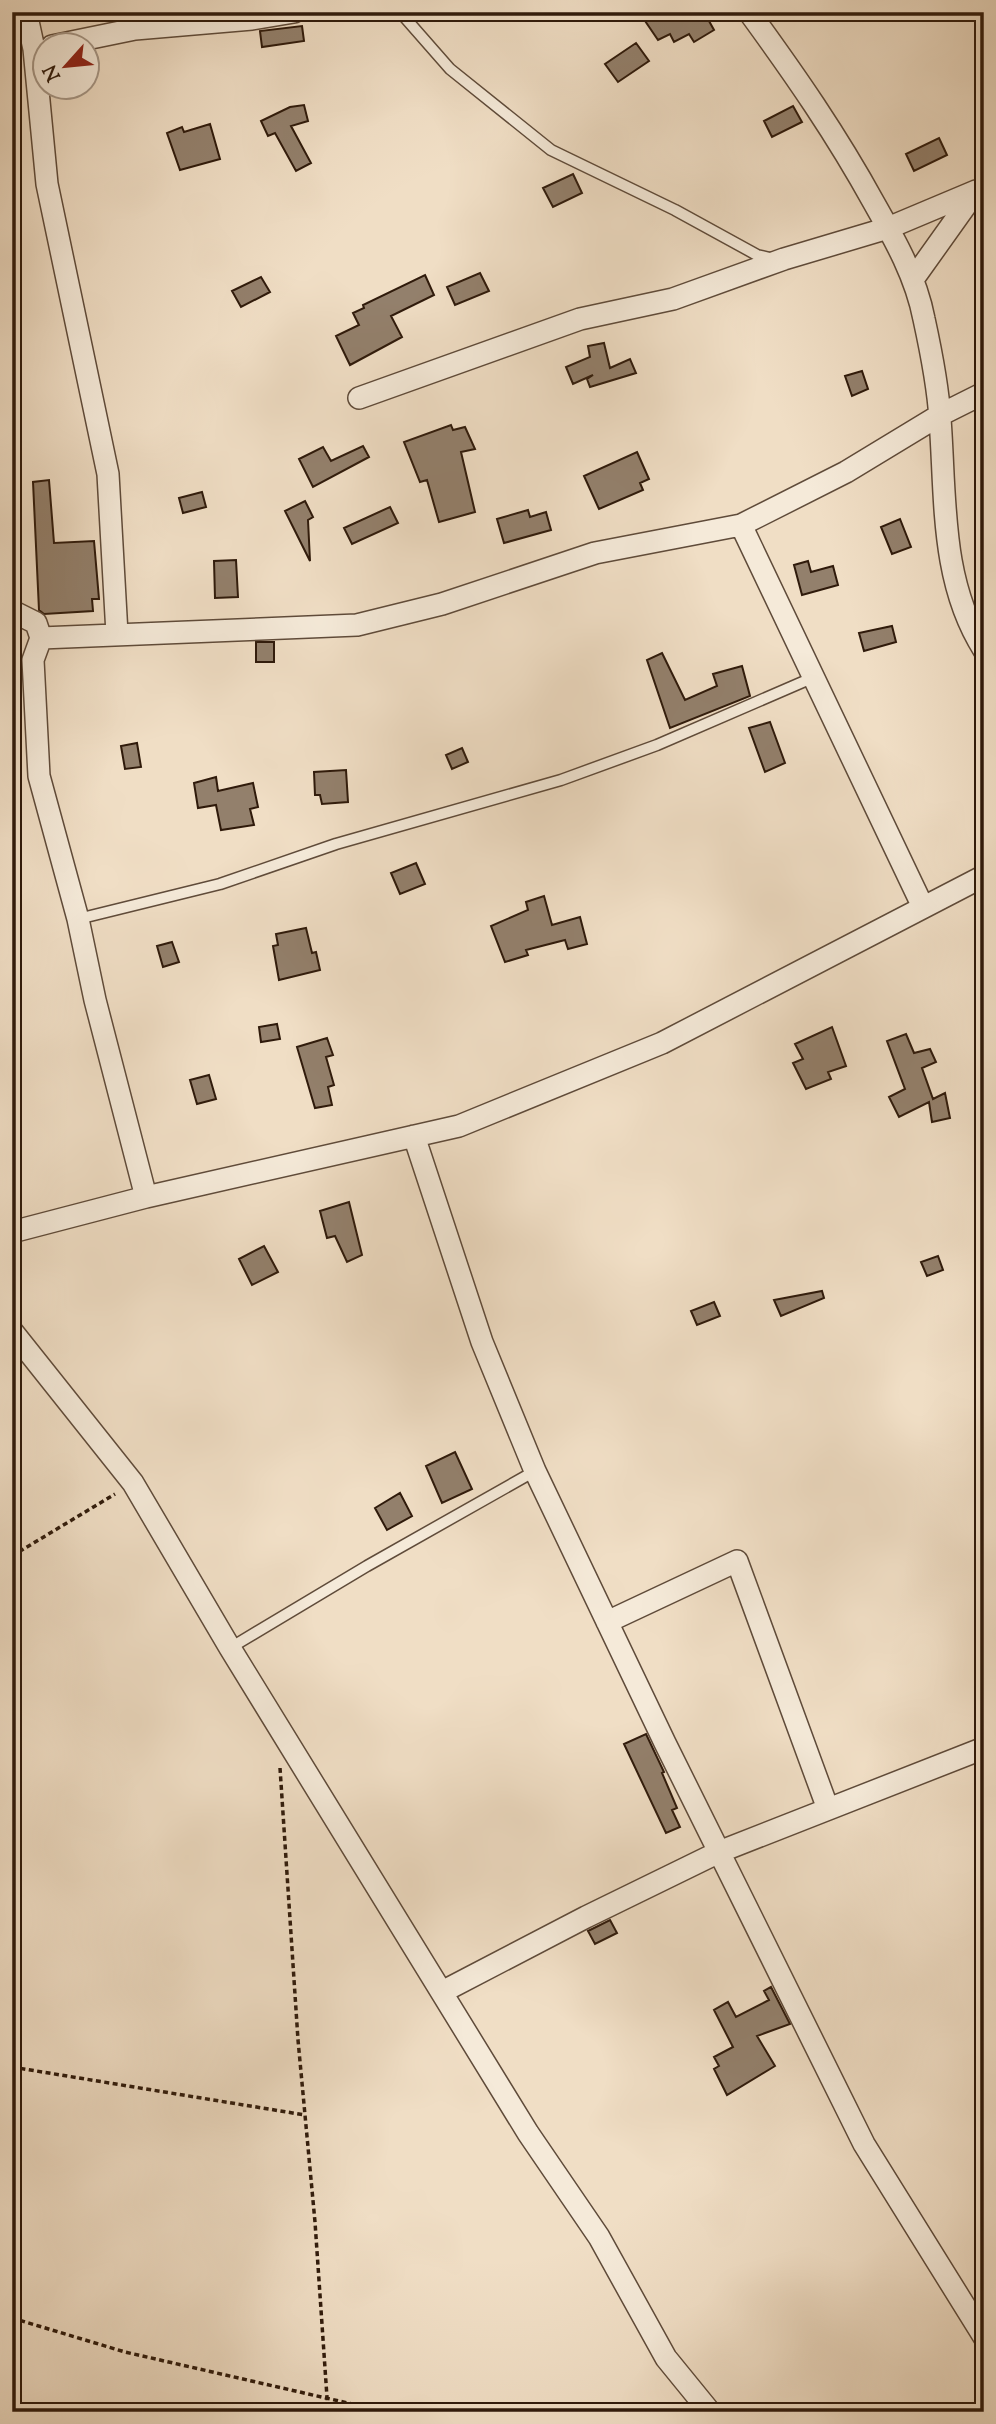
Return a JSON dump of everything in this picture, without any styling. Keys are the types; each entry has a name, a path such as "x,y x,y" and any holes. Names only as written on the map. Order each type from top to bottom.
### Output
{"street":[{"path":"26,12 36,32"},
{"path":"102,36 135,29 252,19 294,12"},
{"path":"749,12 820,108 914,278 924,319 940,415 954,584 968,623 984,650"},
{"path":"45,102 47,184 108,474 117,634"},
{"path":"359,398 580,319 673,299 783,259 888,228 980,186"},
{"path":"914,278 980,186"},
{"path":"41,638 357,625 442,604 595,553 741,525 846,472 940,415 984,393"},
{"path":"741,525 811,678 923,907"},
{"path":"12,611 36,623 41,638 33,660 39,776 78,919 94,1000 146,1197"},
{"path":"12,1232 146,1197 459,1126 607,1068 662,1043 984,876"},
{"path":"414,1136 482,1342 535,1471 864,2144 890,2192 984,2337"},
{"path":"12,1331 133,1483 230,1648 528,2133 599,2237 666,2358 710,2412"},
{"path":"607,1622 737,1561 828,1809"},
{"path":"442,1992 719,1852 984,1748"}],"lane":[{"path":"400,12 450,69 551,150 675,209 757,255 783,259"},
{"path":"78,919 220,884 336,844 561,780 657,745 811,678"},
{"path":"230,1648 367,1566 535,1471"}],"path":[{"path":"12,1556 133,1483"},
{"path":"280,1763 328,2412"},
{"path":"12,2067 305,2115"},
{"path":"12,2318 125,2352 327,2401 387,2412"}],"building":[{"path":"639,12 704,12 714,30 694,42 689,34 674,42 670,34 658,40"},
{"path":"302,26 304,41 262,47 260,31"},
{"path":"636,43 649,61 618,82 605,64"},
{"path":"304,105 308,121 291,126 311,163 296,171 275,133 268,136 261,121 290,107"},
{"path":"793,106 802,122 772,137 764,121"},
{"path":"210,124 220,159 180,170 167,133 182,127 184,132"},
{"path":"939,138 947,155 914,171 906,154"},
{"path":"573,174 582,193 553,207 543,188"},
{"path":"480,273 489,291 455,305 447,287"},
{"path":"425,275 434,295 391,316 402,337 350,365 336,336 359,325 353,313 364,308 363,305"},
{"path":"261,277 270,292 241,307 232,291"},
{"path":"604,343 610,368 630,359 636,373 590,387 587,379 593,375 573,384 566,367 590,357 588,346"},
{"path":"862,371 868,389 852,396 845,376"},
{"path":"451,425 453,430 465,427 475,449 461,452 475,512 439,522 427,480 420,482 404,442"},
{"path":"363,446 369,457 313,487 299,459 323,447 331,461"},
{"path":"637,452 649,479 640,483 643,490 599,509 584,476"},
{"path":"49,480 54,543 94,541 99,599 92,599 93,611 44,614 39,610 33,482"},
{"path":"202,492 206,507 183,513 179,498"},
{"path":"305,501 313,517 308,520 310,561 285,511"},
{"path":"390,507 398,523 352,544 344,528"},
{"path":"528,510 530,517 546,512 551,530 504,543 497,519"},
{"path":"900,519 911,547 892,554 881,527"},
{"path":"236,560 238,597 215,598 214,561"},
{"path":"808,561 811,572 833,566 838,585 802,595 794,565"},
{"path":"892,626 896,642 864,651 859,633"},
{"path":"256,642 274,642 274,662 256,662"},
{"path":"662,653 685,700 717,686 713,674 742,666 750,696 670,728 647,660"},
{"path":"770,722 785,763 765,772 749,728"},
{"path":"137,743 141,767 125,769 121,746"},
{"path":"462,748 468,762 452,769 446,755"},
{"path":"346,770 348,802 322,804 320,795 315,795 314,772"},
{"path":"216,777 218,791 253,783 258,807 250,809 254,825 221,830 216,805 198,808 194,783"},
{"path":"416,863 425,884 400,894 391,873"},
{"path":"544,896 552,925 580,917 587,944 568,949 565,940 526,950 528,955 505,962 491,926 528,910 526,902"},
{"path":"306,928 312,953 316,952 320,970 279,980 273,946 278,945 276,934"},
{"path":"172,942 179,962 163,967 157,946"},
{"path":"277,1024 280,1039 261,1042 259,1027"},
{"path":"832,1027 846,1066 828,1072 831,1079 806,1089 793,1063 803,1059 795,1044"},
{"path":"906,1034 914,1053 930,1049 936,1062 922,1068 933,1099 945,1093 950,1118 932,1122 929,1102 899,1117 889,1097 905,1089 887,1041"},
{"path":"327,1038 333,1055 326,1057 334,1085 328,1087 332,1105 315,1108 297,1047"},
{"path":"209,1075 216,1099 197,1104 190,1080"},
{"path":"349,1202 362,1255 347,1262 335,1236 327,1238 320,1211"},
{"path":"264,1246 278,1272 252,1285 239,1259"},
{"path":"938,1256 943,1270 927,1276 921,1262"},
{"path":"822,1291 824,1298 781,1316 774,1300"},
{"path":"714,1302 720,1316 697,1325 691,1311"},
{"path":"455,1452 472,1489 442,1503 426,1466"},
{"path":"400,1493 412,1516 387,1530 375,1508"},
{"path":"646,1734 677,1808 672,1810 680,1827 666,1833 624,1744"},
{"path":"610,1920 617,1933 595,1944 588,1931"},
{"path":"771,1987 790,2024 757,2036 775,2066 727,2095 714,2069 719,2066 714,2057 733,2047 714,2010 728,2002 736,2017 769,2000 764,1991"}]}
